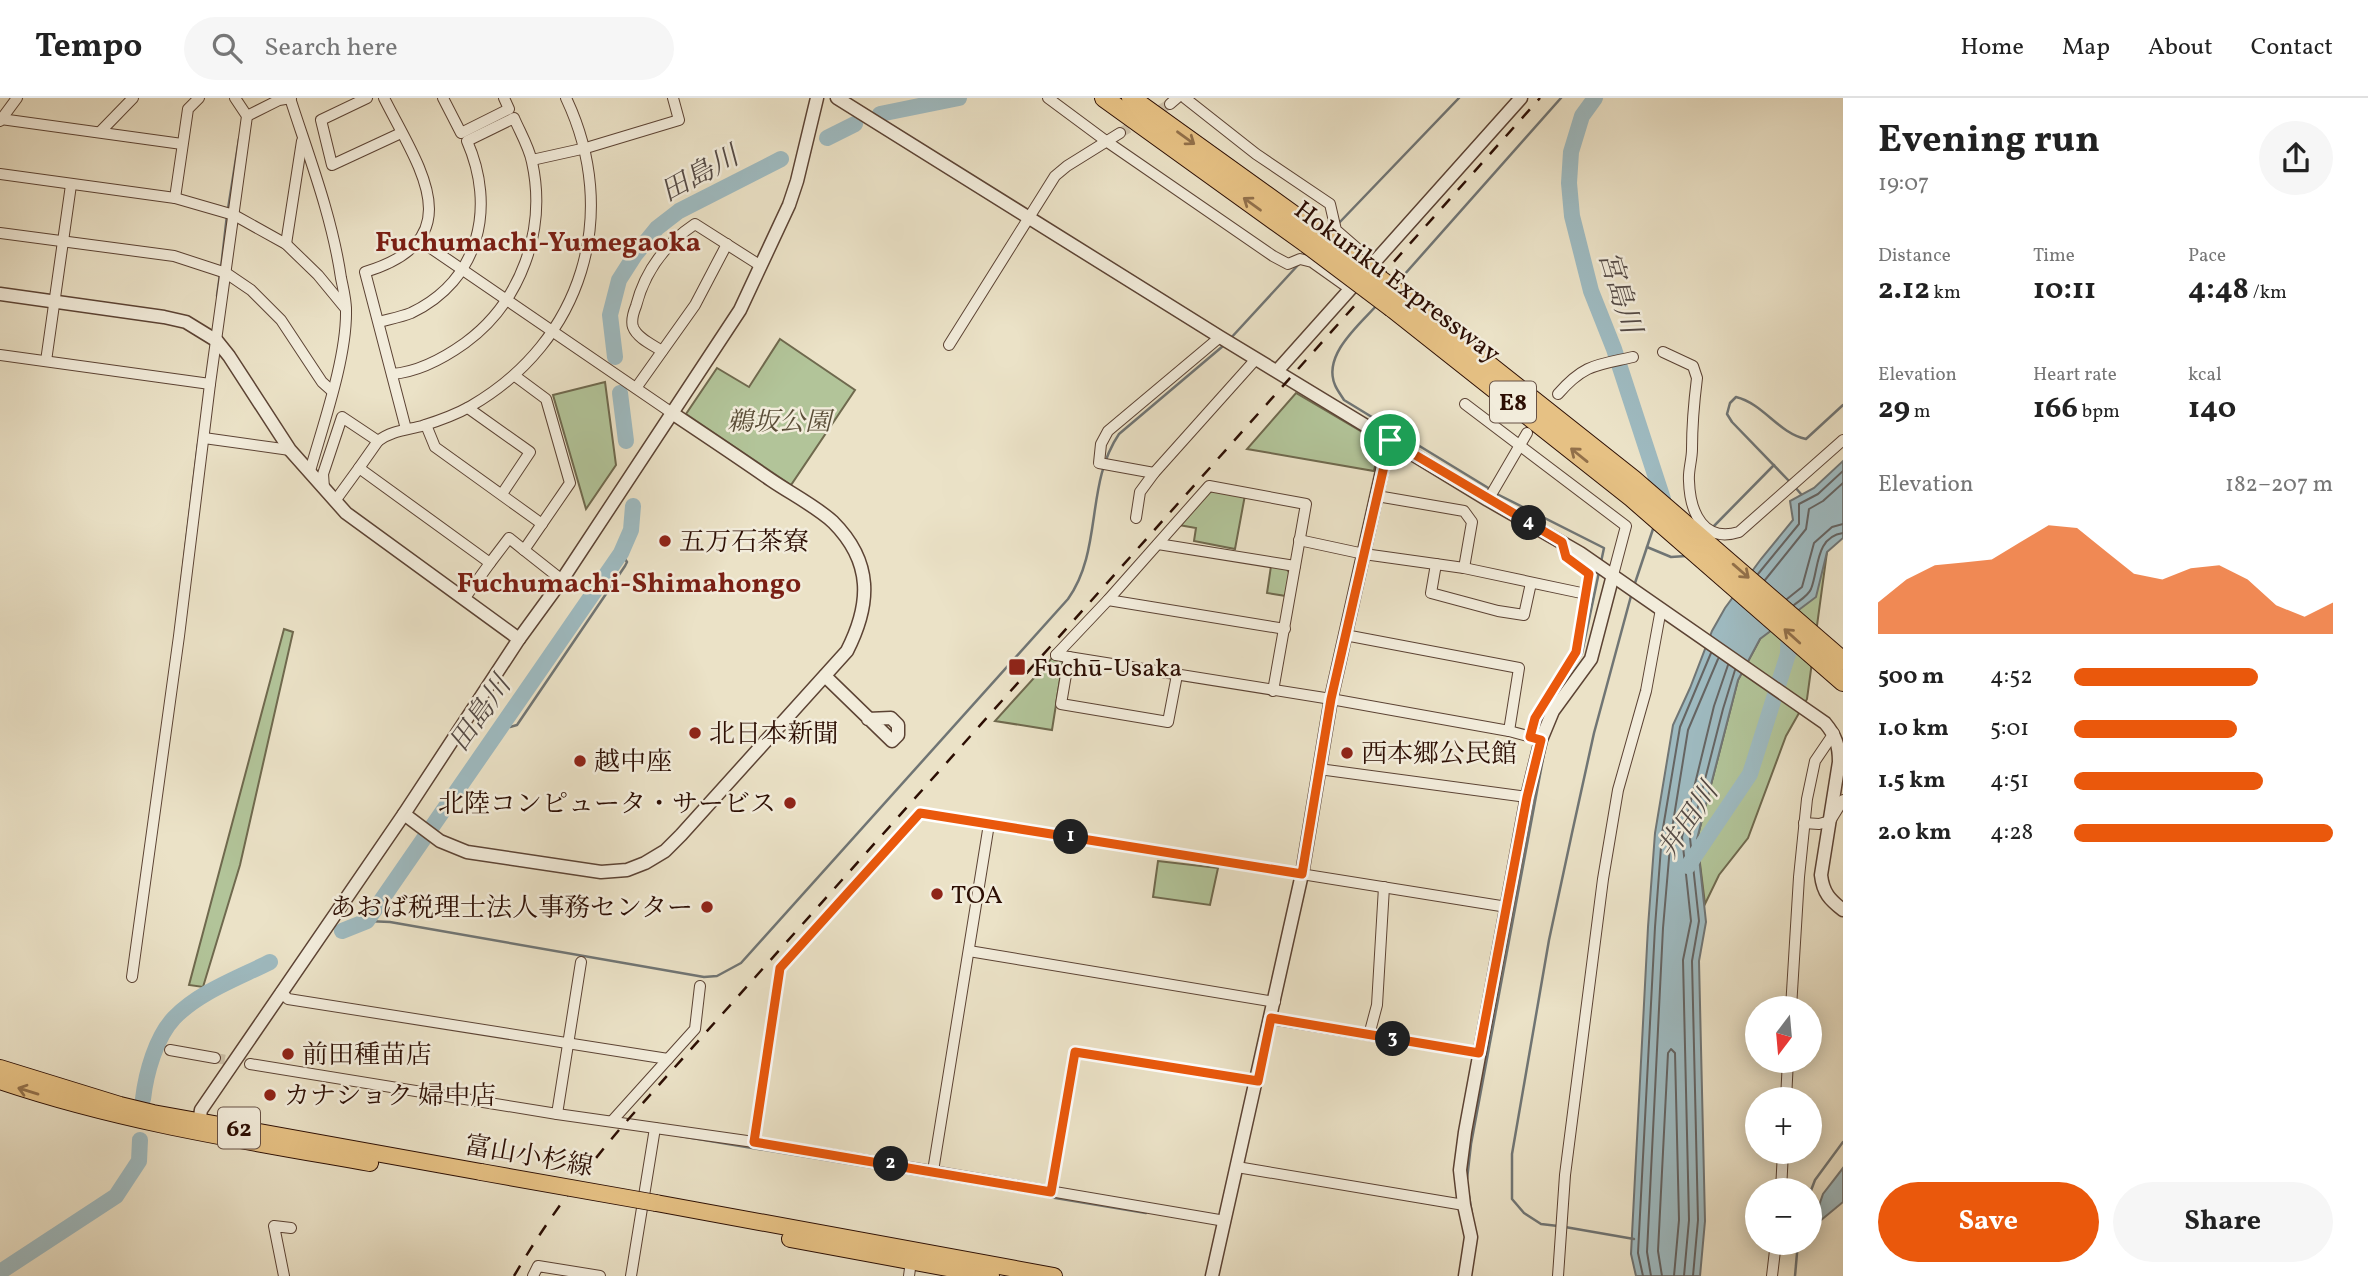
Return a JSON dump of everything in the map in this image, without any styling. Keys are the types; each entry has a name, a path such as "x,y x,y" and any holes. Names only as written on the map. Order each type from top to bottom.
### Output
{"highway":[{"name":"Hokuriku Expressway","path":"1104,98 1311,238"},
{"name":"Hokuriku Expressway","path":"1131,98 1311,238 1633,479 1843,661"},
{"name":"Hokuriku Expressway","path":"1397,302 1632,498 1843,682"}],"main road":[{"name":"富山小杉線","path":"0,1068 198,1127"},
{"name":"富山小杉線","path":"0,1081 117,1116 198,1127 1054,1276"},
{"name":"富山小杉線","path":"655,1208 910,1269 991,1276"}],"street":[{"path":"17,98 1,120 183,144"},
{"path":"100,132 133,98"},
{"path":"176,198 188,109 199,98"},
{"path":"132,977 178,650 210,384 247,116 235,98"},
{"path":"247,116 279,100 291,98 328,216 338,259 346,309 344,340 310,471"},
{"path":"367,98 321,120 332,165 401,133"},
{"path":"384,98 426,183 430,206 426,226 419,240 389,265 365,272 406,429"},
{"path":"443,98 461,133 509,109 504,98"},
{"path":"335,501 378,441 388,433 426,425 468,408 515,376 552,331 578,282 588,246 592,201 586,148 566,98"},
{"path":"532,160 586,148 679,120 673,98"},
{"path":"198,1127 201,1110 404,814 519,639 562,580 740,310 797,181 817,98"},
{"path":"837,98 1027,219 1488,500 1562,542 1825,723 1834,733 1839,748 1839,762 1822,860 1822,889 1830,900 1843,910"},
{"path":"1048,98 1273,256 1288,264 1300,259 1312,262 1350,289"},
{"path":"1185,98 1256,154 1330,204 1336,230 1374,262"},
{"path":"1277,371 1521,98"},
{"path":"379,322 409,314 431,301 448,287 462,270 477,239 482,195 476,162 467,141 514,118 532,160 536,211 534,233 520,277 506,300 477,334 456,349 418,369 392,374"},
{"path":"949,345 1055,176 1120,133"},
{"path":"286,244 302,138"},
{"path":"0,174 176,198 234,215 286,244 318,275 346,309"},
{"path":"46,361 71,185"},
{"path":"662,351 639,336 633,327 634,313 646,276 680,234 695,224 761,266"},
{"path":"0,233 174,256 226,273 251,290 281,320 322,382 332,391"},
{"path":"404,814 436,838 467,852 601,872 627,870 645,863 665,851 681,835 847,651 859,628 865,602 863,570 853,548 833,522 419,240"},
{"path":"636,388 695,305 727,244"},
{"path":"0,294 175,319 186,322 217,341 290,450 346,513 519,639"},
{"path":"1154,473 1099,463 1101,444 1108,431 1220,337"},
{"path":"1663,352 1693,366 1697,378 1689,480 1693,505 1700,522 1712,533 1726,537 1739,532 1843,440"},
{"path":"0,355 210,384"},
{"path":"1558,394 1583,370 1633,357"},
{"path":"1136,519 1140,492 1154,473 1256,359"},
{"path":"515,376 546,399 570,483 524,550"},
{"path":"1465,404 1626,526 1591,659 1536,738"},
{"path":"468,408 530,452 502,495"},
{"path":"326,412 342,417 378,441"},
{"path":"324,488 323,474 342,417"},
{"path":"426,425 435,447 542,524"},
{"path":"1488,500 1527,433"},
{"path":"204,438 290,450"},
{"path":"1212,1276 1275,1002 1302,874 1331,699 1390,440"},
{"path":"359,468 490,563"},
{"path":"1273,691 1306,503 1209,486 1056,655 1273,691 1331,699 1536,738"},
{"path":"1377,496 1464,511 1472,522 1464,568"},
{"path":"464,599 509,538 562,580"},
{"path":"1299,540 1364,554 1464,568 1586,594"},
{"path":"1465,1276 1471,1237 1460,1170 1527,797 1536,738 1535,718 1576,652 1589,574 1566,557 1562,542"},
{"path":"1158,544 1295,566"},
{"path":"1436,564 1431,593 1498,611 1524,615 1531,583"},
{"path":"1108,600 1285,629"},
{"path":"1558,1276 1565,1175 1615,802 1665,612"},
{"path":"1345,635 1519,668 1509,731"},
{"path":"1069,657 1061,704 1168,722 1177,675"},
{"path":"825,676 869,719"},
{"path":"1792,996 1804,823 1815,761 1834,733"},
{"path":"1319,769 1527,797"},
{"path":"1804,823 1819,824 1830,821 1843,800"},
{"path":"754,1142 780,968 920,813 1507,906"},
{"path":"933,1171 989,824"},
{"path":"1369,1035 1377,1005 1384,887"},
{"path":"969,950 1275,1002"},
{"path":"557,1114 581,962"},
{"path":"612,1121 695,1029 700,986"},
{"path":"281,992 288,999 668,1059"},
{"path":"1271,1018 1479,1053"},
{"path":"170,1050 215,1058"},
{"path":"1051,1192 1075,1052 1258,1081"},
{"path":"250,1064 557,1114 754,1142 1225,1221"},
{"path":"631,1276 655,1128"},
{"path":"1237,1167 1464,1205"},
{"path":"284,1276 274,1226 291,1228"},
{"path":"1772,1276 1774,1255"},
{"path":"1551,1276 1559,1263"},
{"path":"533,1276 538,1266 600,1276"}],"green space":[{"name":"鵜坂公園","path":"780,339 855,390 791,485 686,414 717,368 749,387"},
{"path":"605,382 616,465 586,509 553,395"},
{"path":"1296,393 1374,439 1378,452 1374,471 1247,449"},
{"path":"1215,490 1245,495 1235,549 1194,541 1196,528 1179,525 1208,493"},
{"path":"1827,552 1807,699 1786,736 1748,838 1719,875 1705,904 1697,839 1738,680 1760,639"},
{"path":"1271,566 1286,568 1290,574 1286,596 1267,593"},
{"path":"284,629 293,632 240,865 203,987 189,985"},
{"path":"1052,658 1063,660 1052,730 995,721"},
{"path":"1158,861 1218,868 1210,905 1153,897"}],"water":[{"path":"1843,461 1843,538 1827,552 1816,597 1760,639 1738,680 1697,839 1706,922 1699,961 1705,1221 1700,1276 1636,1276 1631,1254 1648,927 1655,833 1673,725 1712,631 1725,608 1793,520 1790,501 1814,488"},
{"path":"1843,1168 1843,1202 1822,1219 1823,1194"}],"waterway":[{"name":"田島川","path":"880,114 959,98"},
{"path":"1338,224 1459,98"},
{"path":"1396,284 1561,98"},
{"name":"宮島川","path":"1595,98 1582,116 1571,152 1569,183 1572,216 1591,291 1614,349 1663,499"},
{"name":"田島川","path":"827,138 855,124"},
{"path":"228,209 239,139"},
{"name":"田島川","path":"615,357 610,315 619,280 657,228 679,211 781,159"},
{"path":"221,268 227,215"},
{"path":"1230,339 1299,264"},
{"path":"217,296 220,274"},
{"path":"1377,305 1338,352 1332,374 1338,391 1344,400 1490,489"},
{"path":"367,921 390,922 704,977 717,976 741,963 1068,599 1086,560 1102,474 1108,453 1119,434 1223,346"},
{"name":"田島川","path":"620,393 626,441"},
{"path":"1790,482 1732,422 1727,414 1730,403 1736,397 1746,401 1787,431 1806,439 1843,405"},
{"path":"181,584 198,444"},
{"path":"1712,528 1774,465"},
{"path":"1794,486 1801,494"},
{"path":"1495,493 1604,548 1601,562"},
{"name":"田島川","path":"342,931 367,921 621,553 631,530 633,506"},
{"path":"1634,586 1654,526"},
{"path":"1647,547 1671,557 1686,556"},
{"path":"504,723 510,727 517,725 625,566 627,562 621,553"},
{"path":"1538,733 1543,715 1582,653 1599,572"},
{"path":"1558,1226 1541,1224 1524,1213 1512,1199 1512,1154 1549,940 1594,733 1631,596"},
{"name":"井田川","path":"1688,866 1750,774 1788,654 1789,626"},
{"path":"1467,1179 1471,1144 1544,745"},
{"name":"田島川","path":"143,1099 153,1056 162,1035 174,1018 207,993 270,962"},
{"path":"680,1136 1146,1213"},
{"name":"田島川","path":"0,1272 116,1196 139,1161 140,1140"},
{"path":"1816,1178 1843,1142"},
{"path":"1469,1196 1472,1214"},
{"path":"1565,1227 1634,1239"},
{"path":"1795,1276 1797,1255"},
{"name":"田島川","path":"0,1272 5,1276"}],"tunnel":[{"path":"1120,133 1170,104"},
{"path":"215,1058 250,1064"}],"railway":[{"path":"514,1276 566,1197 625,1123 1540,98"}],"place":[{"name":"五万石茶寮","path":"665,541"},
{"name":"Fuchū-Usaka","path":"1017,667"},
{"name":"北日本新聞","path":"695,733"},
{"name":"西本郷公民館","path":"1347,753"},
{"name":"越中座","path":"580,761"},
{"name":"北陸コンピュータ・サービス","path":"790,803"},
{"name":"TOA","path":"937,894"},
{"name":"あおば税理士法人事務センター","path":"707,907"},
{"name":"前田種苗店","path":"288,1054"},
{"name":"カナショク 婦中店","path":"270,1095"}],"district":[{"name":"Fuchumachi-Yumegaoka","path":"538,241"},
{"name":"Fuchumachi-Shimahongo","path":"629,582"}],"route":[{"path":"1390,440 1562,542 1566,557 1589,574 1576,652 1535,718 1530,737 1541,740 1527,797 1479,1053 1271,1018 1258,1081 1075,1052 1051,1192 754,1142 780,968 920,813 1302,874 1331,699 1390,440"}]}
